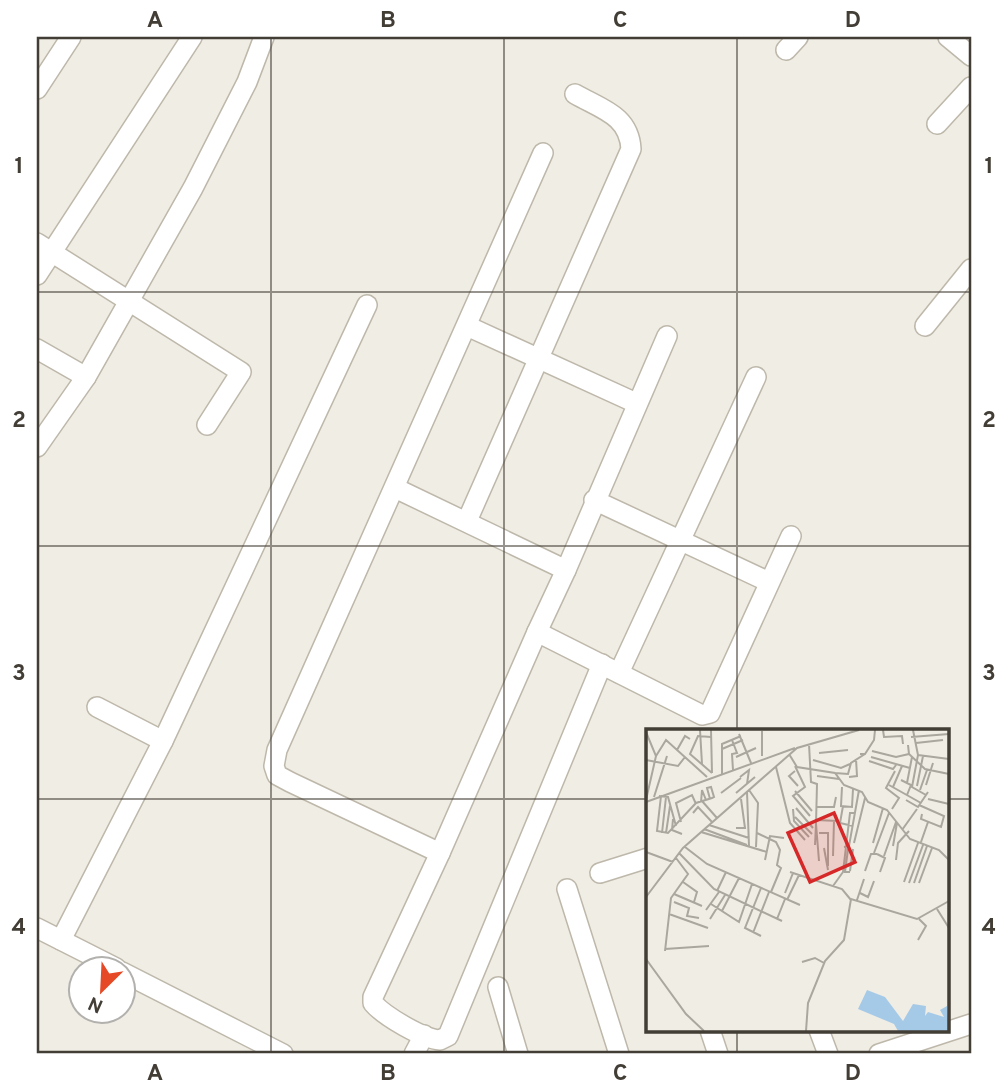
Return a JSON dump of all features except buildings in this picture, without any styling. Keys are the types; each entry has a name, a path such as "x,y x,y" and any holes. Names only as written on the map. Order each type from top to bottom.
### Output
{"street":[{"path":"37,89 71,37"},
{"path":"37,275 44,248 192,37"},
{"path":"37,447 86,377 193,188 247,82 264,37"},
{"path":"948,37 971,56"},
{"path":"937,124 971,87"},
{"path":"467,521 631,149 630,134 622,122 575,94"},
{"path":"440,853 276,775 274,766 277,750 543,153"},
{"path":"44,248 241,372 207,425"},
{"path":"925,326 971,270"},
{"path":"61,940 163,741 366,304"},
{"path":"467,326 636,403"},
{"path":"667,336 566,570 373,997 373,1003 379,1010 424,1035 440,1040 448,1036 611,668 682,539 756,377"},
{"path":"37,349 86,377"},
{"path":"395,488 566,570"},
{"path":"594,500 769,582"},
{"path":"537,632 702,715 710,713 791,536"},
{"path":"97,707 163,741"},
{"path":"600,873 646,859"},
{"path":"567,889 619,1054"},
{"path":"37,928 88,954"},
{"path":"136,979 283,1054"},
{"path":"498,987 518,1054"},
{"path":"948,1029 971,1024"},
{"path":"711,1032 719,1054"},
{"path":"820,1032 828,1054"},
{"path":"879,1054 930,1033"},
{"path":"414,1054 424,1035"}]}
